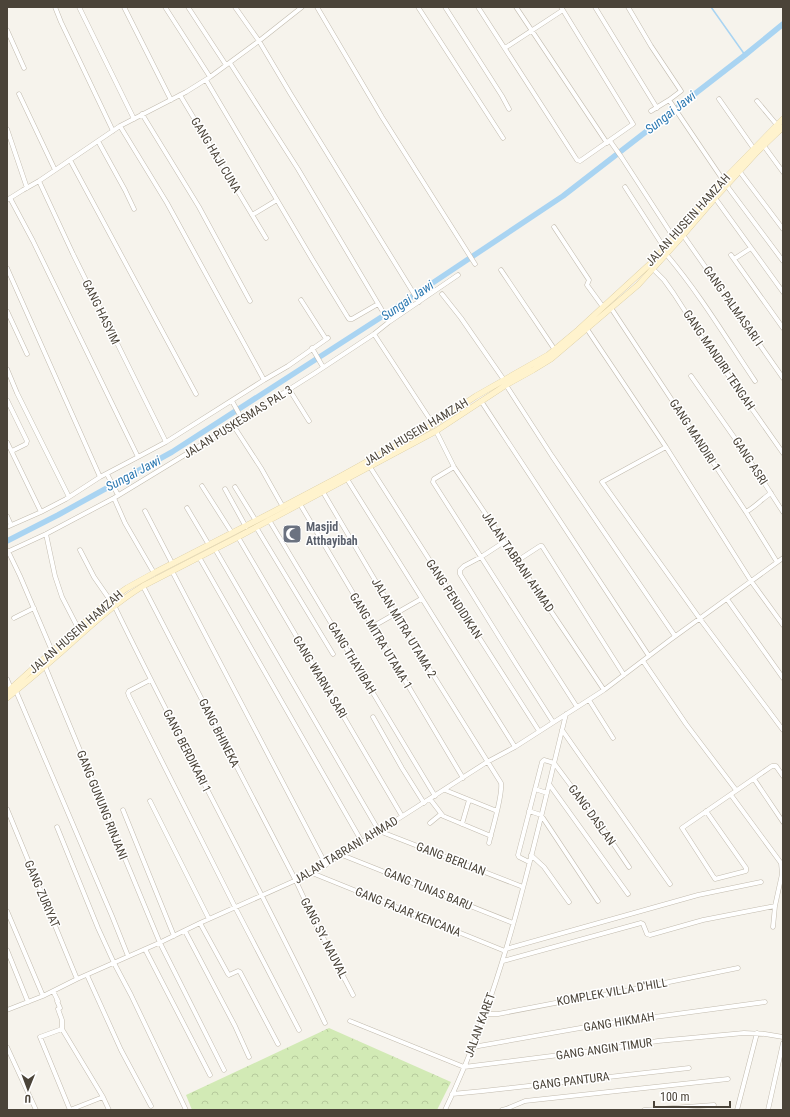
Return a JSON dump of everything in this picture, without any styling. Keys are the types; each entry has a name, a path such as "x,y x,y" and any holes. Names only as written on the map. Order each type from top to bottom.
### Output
{"street":[{"path":"55,7 113,131"},
{"path":"79,7 134,119"},
{"path":"124,7 171,100"},
{"path":"164,7 208,78 316,266 350,319 379,306"},
{"path":"188,7 298,169 388,321"},
{"path":"235,7 259,41 418,300"},
{"path":"138,457 33,240 9,199 39,181 120,126 171,100 208,78 259,41 302,7"},
{"path":"316,7 382,117 474,262"},
{"path":"418,7 503,138"},
{"path":"445,7 509,109"},
{"path":"478,7 578,161 580,162 633,124 562,9 505,48"},
{"path":"516,7 608,142 620,155 674,238"},
{"path":"595,7 657,108"},
{"path":"628,7 651,46 681,91 657,108 650,111"},
{"path":"7,30 24,68"},
{"path":"19,94 55,170"},
{"name":"GANG HAJI CUNA","path":"180,95 266,238"},
{"path":"719,99 754,149"},
{"path":"669,100 724,180"},
{"path":"757,101 780,126"},
{"path":"142,114 199,207 250,301"},
{"name":"JALAN HUSEIN HAMZAH","path":"7,698 11,690 52,651 110,600 127,588 172,563 232,533 269,520 347,479 355,471 370,467 436,431 481,401 505,382 555,350 611,308 638,285 653,269 674,238 708,201 715,198 764,146 780,126 783,119"},
{"path":"120,126 167,203 264,380"},
{"name":"JALAN HUSEIN HAMZAH","path":"256,524 284,507 355,471 476,396 533,370 551,359 587,329 602,307 683,235 724,180 754,149 780,126"},
{"path":"7,129 27,188"},
{"path":"98,141 134,209"},
{"path":"764,146 783,172"},
{"path":"70,160 196,394"},
{"path":"740,172 783,229"},
{"name":"GANG HASYIM","path":"39,181 76,260 166,442"},
{"path":"727,186 783,261"},
{"path":"625,187 666,251 706,307 754,381"},
{"path":"715,198 783,292"},
{"path":"252,215 277,200"},
{"path":"554,227 589,280 587,285 602,307"},
{"name":"GANG PALMASARI I","path":"683,235 783,378"},
{"path":"734,259 751,248"},
{"path":"731,255 783,328"},
{"path":"7,268 100,477"},
{"name":"GANG MANDIRI TENGAH","path":"653,269 664,280 674,294 705,342 783,453"},
{"path":"501,270 555,350"},
{"name":"JALAN PUSKESMAS PAL 3","path":"8,551 46,534 114,498 117,493 233,425 241,417 289,389 374,334 388,321 458,275"},
{"path":"442,294 461,318 505,382 552,456 675,636"},
{"path":"7,516 9,526 41,512 69,497 100,477 108,475 233,403 264,380 313,350 327,338 301,300"},
{"name":"GANG MANDIRI 1","path":"611,308 746,512 777,562"},
{"path":"7,311 26,354"},
{"path":"587,329 666,447 751,581 783,625"},
{"path":"374,334 433,424"},
{"path":"313,350 323,367"},
{"path":"7,370 69,497"},
{"name":"GANG ASRI","path":"691,376 758,471 783,512"},
{"path":"289,389 309,421"},
{"path":"7,400 27,441 26,444 12,451"},
{"path":"481,401 649,656"},
{"path":"233,403 241,417"},
{"path":"233,425 284,507"},
{"name":"JALAN TABRANI AHMAD","path":"436,431 454,467 604,690"},
{"path":"7,442 41,512"},
{"path":"666,447 602,482 700,619 783,730"},
{"name":"GANG PENDIDIKAN","path":"370,467 539,731"},
{"path":"454,467 434,479 433,482 577,707"},
{"path":"108,475 117,493"},
{"path":"347,479 515,747"},
{"path":"202,486 232,533"},
{"path":"235,486 333,654"},
{"path":"225,489 247,528"},
{"name":"JALAN MITRA UTAMA 2","path":"323,492 395,614 501,784 497,811 489,843"},
{"path":"746,512 756,506 771,493"},
{"path":"114,498 125,523 154,573"},
{"name":"GANG MITRA UTAMA 1","path":"300,504 463,778"},
{"path":"187,508 209,545"},
{"path":"145,511 172,563"},
{"name":"GANG THAYIBAH","path":"269,520 435,796"},
{"name":"JALAN HUSEIN HAMZAH","path":"11,690 45,666 114,605 143,586 238,537 247,528"},
{"path":"46,534 62,597 78,628"},
{"name":"GANG WARNA SARI","path":"238,537 402,816"},
{"path":"504,542 462,567 460,570 462,578 553,722"},
{"path":"517,561 542,546 624,675"},
{"path":"215,549 380,831"},
{"path":"80,550 94,577 110,600"},
{"path":"8,551 17,568 52,651"},
{"path":"199,557 362,842"},
{"name":"JALAN TABRANI AHMAD","path":"7,1010 43,996 77,979 160,943 235,907 296,881 326,865 487,762 515,747 604,690 675,636 783,558"},
{"path":"172,571 326,865"},
{"name":"GANG BHINEKA","path":"143,586 296,881"},
{"path":"372,627 421,599"},
{"path":"727,599 783,678"},
{"name":"GANG BERDIKARI 1","path":"114,605 150,680 303,976 325,1023"},
{"path":"14,618 34,608"},
{"path":"642,661 686,724 736,790"},
{"name":"GANG GUNUNG RINJANI","path":"45,666 160,943 224,1070"},
{"path":"7,679 128,956"},
{"path":"150,680 129,690 128,693 235,907 300,1030"},
{"path":"589,700 614,738"},
{"name":"JALAN KARET","path":"444,1110 473,1047 509,938 566,714"},
{"path":"373,718 424,803"},
{"path":"562,730 670,884"},
{"path":"529,862 519,858 518,855 543,761 554,763"},
{"name":"GANG DASLAN","path":"554,763 604,830 629,867"},
{"path":"706,811 746,868 746,871 715,879 682,828 706,811 731,794 736,790 774,765 783,776"},
{"path":"754,779 783,822"},
{"path":"549,784 628,894"},
{"path":"535,789 547,793"},
{"path":"445,790 497,811"},
{"path":"731,794 782,863 782,874 775,906 773,927"},
{"path":"430,799 441,814 491,836"},
{"path":"462,824 469,800"},
{"path":"150,801 209,919"},
{"name":"GANG ZURIYAT","path":"7,809 77,979"},
{"path":"123,810 174,936"},
{"path":"530,811 541,815 598,901"},
{"path":"430,823 441,814"},
{"path":"57,827 98,928 186,1110"},
{"name":"GANG BERLIAN","path":"380,831 523,887"},
{"name":"GANG TUNAS BARU","path":"342,855 513,923"},
{"path":"531,855 544,867 569,902"},
{"name":"GANG FAJAR KENCANA","path":"312,873 505,950"},
{"name":"GANG SY. NAUVAL","path":"296,881 316,924 353,995"},
{"path":"505,950 698,895 761,882"},
{"path":"502,960 641,923 644,925 647,934 649,935 703,920 775,906"},
{"path":"7,911 43,996"},
{"path":"200,923 228,974 229,975 238,971 240,972 278,1044"},
{"path":"185,931 231,1019 248,1056"},
{"path":"145,949 210,1075"},
{"path":"7,950 28,1002"},
{"name":"KOMPLEK VILLA D'HILL","path":"485,1014 498,1014 597,995 600,996 738,968"},
{"path":"87,975 121,1050 151,1106"},
{"path":"53,991 60,1008 58,1009 62,1020 62,1029 103,1097 109,1110"},
{"name":"GANG HIKMAH","path":"473,1047 603,1024 765,1002"},
{"path":"350,1021 464,1067"},
{"path":"62,1029 40,1037 70,1110 103,1097"},
{"name":"GANG ANGIN TIMUR","path":"464,1067 658,1041 744,1032 783,1037"},
{"path":"737,1110 757,1033"},
{"path":"768,1110 783,1043"},
{"path":"7,1047 36,1110"},
{"name":"GANG PANTURA","path":"452,1094 689,1068"},
{"path":"502,1110 525,1101 728,1079"},
{"path":"644,1110 714,1105"}],"green space":[{"path":"329,1028 451,1082 437,1110 192,1110 186,1095"}],"waterway":[{"path":"711,7 745,55"},
{"name":"Sungai Jawi","path":"7,541 58,515 172,452 383,316 563,196 783,24"}],"place":[{"name":"Masjid Atthayibah","path":"292,534"}]}
